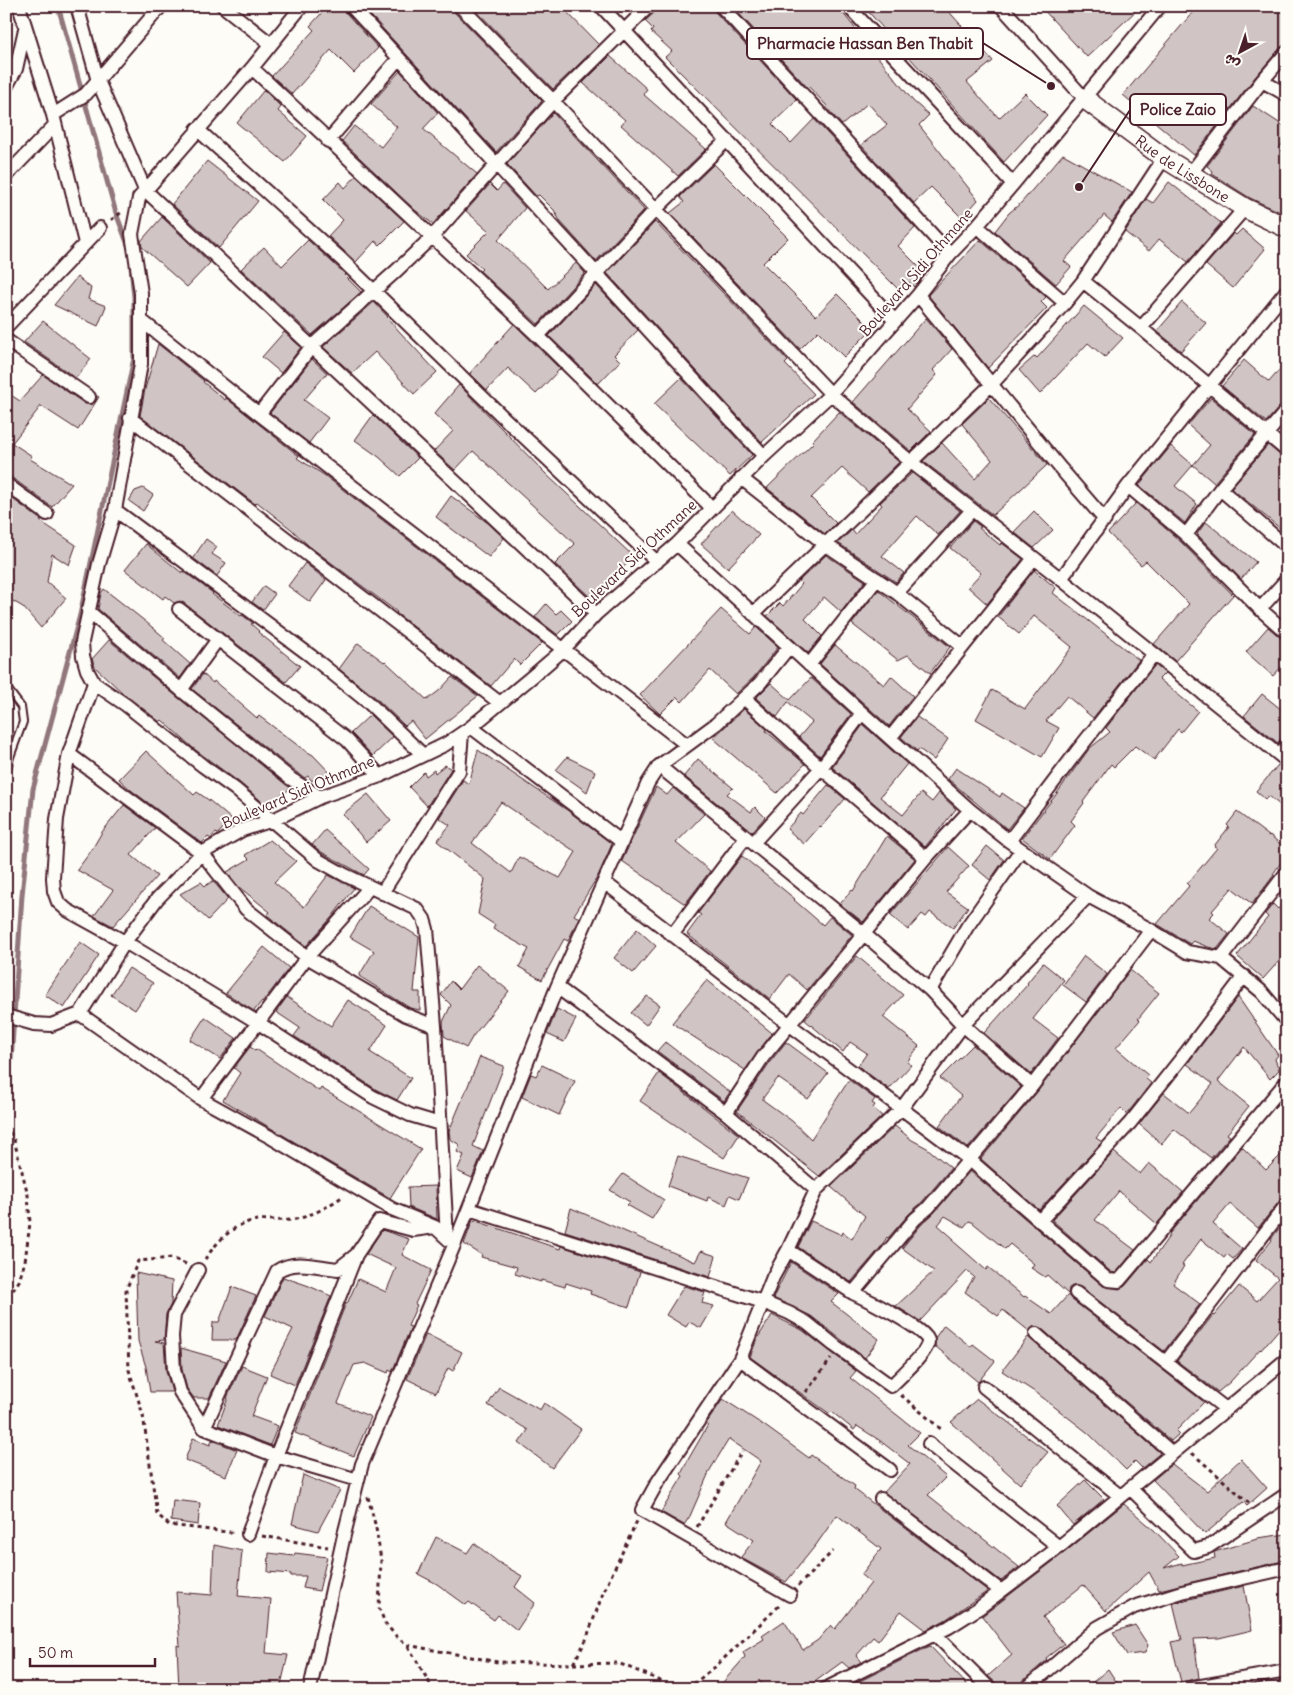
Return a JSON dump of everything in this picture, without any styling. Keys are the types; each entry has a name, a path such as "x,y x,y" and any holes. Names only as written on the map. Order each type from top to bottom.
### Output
{"street":[{"path":"19,6 54,120 85,243"},
{"path":"77,6 98,81 145,190 596,614"},
{"path":"6,176 66,106 86,94 98,81 161,6"},
{"path":"222,6 271,44"},
{"path":"302,6 252,68 139,198 132,234 141,293 141,364 115,510 88,610 82,642 83,656 87,670 94,683 126,705 273,820 318,860 416,909 424,919 427,929 435,1026 440,1124 451,1241"},
{"path":"352,6 764,456"},
{"path":"460,6 553,101 831,394 911,462 1061,579 1283,758 1287,743"},
{"path":"601,6 895,321"},
{"path":"259,414 312,346 432,237 553,101 649,6"},
{"path":"721,6 950,254"},
{"path":"848,6 1013,184"},
{"path":"1001,6 1084,99"},
{"name":"Boulevard Sidi Othmane","path":"80,1014 124,942 158,899 202,853 242,830 273,820 320,797 380,776 446,744 467,730 563,650 596,614 677,544 741,478 831,394 918,295 950,254 1013,184 1160,6"},
{"path":"6,87 11,66 25,29"},
{"path":"1190,174 1262,81 1287,52"},
{"path":"328,141 399,58"},
{"path":"252,68 538,336 712,508"},
{"path":"1262,81 1287,96"},
{"name":"Rue de Lissbone","path":"1084,99 1164,158 1245,208 1287,228"},
{"path":"197,129 341,259 657,562"},
{"path":"538,336 656,209 727,140"},
{"path":"753,614 992,384 1066,303 1083,281 1164,158"},
{"path":"1141,328 1245,208"},
{"path":"977,226 1066,303"},
{"path":"6,327 100,228"},
{"path":"1083,281 1287,451"},
{"path":"1061,579 1128,486 1287,290"},
{"path":"918,295 1105,520"},
{"path":"142,321 259,414 687,745"},
{"path":"6,340 89,397"},
{"path":"1186,535 1220,489 1287,410"},
{"path":"130,418 500,703"},
{"path":"741,478 825,544 897,593 962,646"},
{"path":"6,484 47,514"},
{"path":"1128,486 1186,535 1260,609 1287,633"},
{"path":"1220,489 1287,547"},
{"path":"115,510 311,656 369,703 423,755"},
{"path":"897,593 972,510"},
{"path":"677,544 862,714 970,810 1008,841 1088,896 1187,952 1221,958 1262,992 1287,1022"},
{"path":"890,738 1034,558"},
{"path":"809,665 877,579"},
{"path":"1260,609 1287,579"},
{"path":"179,609 347,740 380,776"},
{"path":"88,610 181,690 291,779 320,797"},
{"path":"181,690 218,639"},
{"path":"310,1689 362,1464 451,1241 469,1209 557,987 648,783 659,766 716,724 760,683 789,647"},
{"path":"1008,841 1154,654"},
{"path":"94,683 69,754 57,819 53,878 54,891 58,902 66,910 124,942 257,1022 373,1097 410,1115 440,1124"},
{"path":"744,698 821,768 926,858"},
{"path":"672,935 750,840 821,768 862,714"},
{"path":"382,893 459,770 467,730 622,842"},
{"path":"69,754 202,853 246,909 306,957 406,1015 435,1026"},
{"path":"659,766 930,990 963,1026 1032,1086"},
{"path":"726,1113 763,1057 863,933 926,858 970,810"},
{"path":"930,990 967,927 1021,850"},
{"path":"1221,958 1287,872"},
{"path":"604,882 970,1160 1108,1280 1120,1281 1287,1081"},
{"path":"201,1100 306,957 370,887"},
{"path":"790,1595 642,1510 657,1483 740,1359 773,1278 816,1190 902,1108 963,1026 1088,896"},
{"path":"854,1293 915,1219 928,1208 1032,1086 1151,930"},
{"path":"1040,1221 1130,1123 1244,976"},
{"path":"557,987 726,1113 816,1190"},
{"path":"6,1016 34,1024 51,1024 80,1014 201,1100 272,1138 392,1209 435,1226 451,1241"},
{"path":"1166,1362 1287,1204"},
{"path":"469,1209 763,1302 790,1313 807,1323 839,1349 891,1386 925,1350 928,1342 925,1334 854,1293 788,1250"},
{"path":"248,1534 276,1456 356,1255 379,1220 413,1230 435,1226"},
{"path":"204,1428 278,1271 286,1266 297,1264 338,1269 356,1255"},
{"path":"198,1270 174,1315 172,1336 174,1370 180,1392 204,1428 276,1456 358,1480"},
{"path":"1076,1293 1226,1409"},
{"path":"1036,1334 1172,1453"},
{"path":"740,1359 890,1470"},
{"path":"825,1689 935,1634 979,1608 1059,1546 1287,1359"},
{"path":"984,1387 1125,1492 1194,1551 1208,1547 1287,1494"},
{"path":"929,1444 1059,1546"},
{"path":"881,1499 1001,1591"},
{"path":"1026,1689 1097,1628 1134,1607 1182,1592 1287,1568"},
{"path":"935,1634 990,1689"},
{"path":"1184,1689 1287,1671"}],"lane":[{"path":"6,687 21,707 23,722 6,774"}],"path":[{"path":"100,228 127,208"},
{"path":"6,1125 14,1140 28,1196 30,1223 25,1261 19,1281 6,1301"},
{"path":"341,1549 248,1534 169,1525 157,1514 143,1416 129,1370 126,1290 138,1261 172,1258 198,1270 218,1241 238,1226 258,1220 291,1220 310,1213 330,1205 342,1196 350,1183"},
{"path":"798,1402 839,1349"},
{"path":"891,1386 942,1430"},
{"path":"1183,1444 1259,1512"},
{"path":"691,1538 742,1451"},
{"path":"358,1480 365,1489 376,1528 381,1560 379,1608 385,1624 407,1645 433,1689"},
{"path":"573,1664 586,1640 603,1593 642,1510"},
{"path":"687,1689 721,1661 833,1551"},
{"path":"407,1645 498,1662 618,1663 658,1679 673,1689"}],"building":[{"path":"328,6 343,6 345,12 378,48 354,73 331,50 292,94 272,76 314,30 310,26"},
{"path":"362,6 452,6 454,12 542,101 496,152"},
{"path":"472,6 561,6 599,45 553,89"},
{"path":"657,6 713,6 715,12 797,100 772,124 791,143 814,119 915,228 898,246 925,273 914,287 909,282 900,291 665,57 672,51 651,32 653,29 645,21 655,12"},
{"path":"732,6 840,6 842,12 913,101 929,115 919,125 978,200 962,218 931,187 914,203 861,145 887,125 868,103 842,125 827,106"},
{"path":"859,6 944,6 993,61 967,82 999,118 1025,93 1047,115 1004,162 864,7 862,9"},
{"path":"1040,6 1141,6 1087,57"},
{"path":"1198,6 1287,6 1287,44 1281,47 1256,76 1194,155 1123,95"},
{"path":"610,56 647,89 643,94 706,149 678,176 621,125 625,120 583,83"},
{"path":"400,71 438,113 423,129 477,174 433,224 415,210 342,141 354,126 381,147 397,127 371,104"},
{"path":"264,90 281,107 278,111 307,136 285,162 237,123"},
{"path":"1253,106 1287,128 1287,136 1279,149 1287,154 1287,215 1250,198 1212,174 1213,171 1207,166"},
{"path":"553,113 644,210 596,261 560,221 554,210 539,195 536,196 507,164"},
{"path":"1063,154 1132,192 1112,222 1104,215 1064,261 1071,267 1056,284 995,231"},
{"path":"207,161 258,201 219,248 172,204"},
{"path":"714,164 788,238 763,263 816,316 837,294 872,329 844,357 818,331 800,349 670,213 684,202 680,197"},
{"path":"356,176 404,221 380,245 375,241 356,262 328,236 343,220 323,200 340,182 345,188"},
{"path":"1169,182 1221,223 1188,262 1159,239 1149,251 1125,232 1146,199 1153,203"},
{"path":"490,184 497,191 503,184 525,208 498,240 548,289 576,263 585,273 538,324 480,271 482,269 466,254 489,231 466,211"},
{"path":"162,217 210,263 187,287 142,247 141,241"},
{"path":"655,222 788,361 785,364 814,394 762,442 607,273"},
{"path":"1242,229 1265,249 1233,288 1206,265 1234,233 1236,235"},
{"path":"308,240 345,274 361,292 312,335 241,269 264,247 282,266"},
{"path":"980,240 1046,297 1041,302 1047,308 988,368 928,295"},
{"path":"77,277 91,288 88,299 106,306 98,326 54,305"},
{"path":"596,285 638,330 614,355 620,361 598,384 549,336"},
{"path":"374,302 437,372 414,394 375,352 352,373 323,347"},
{"path":"1182,302 1206,323 1181,351 1157,331"},
{"path":"1084,306 1123,338 1105,357 1088,343 1040,394 1019,370 1035,356 1037,358"},
{"path":"926,318 952,349 933,370 937,375 907,409 931,431 911,451 853,402"},
{"path":"43,321 91,359 76,378 24,342"},
{"path":"514,324 560,369 536,394 508,368 487,390 470,373"},
{"path":"284,332 301,347 281,373 262,357"},
{"path":"158,344 225,400 226,398 299,456 297,458 324,475 542,643 520,665 514,659 491,686 309,546 257,502 255,504 140,416 145,389"},
{"path":"312,359 327,373 304,400 328,418 309,443 270,413"},
{"path":"1244,360 1269,382 1287,361 1287,402 1281,405 1266,422 1222,386"},
{"path":"43,375 85,404 92,404 96,401 97,396 99,397 78,430 41,406 12,443 32,456 30,459 72,484 52,507 11,477 6,476 6,392 20,401"},
{"path":"681,378 752,455 730,476 654,404"},
{"path":"459,385 546,474 634,557 591,598 555,564 575,544 473,451 455,470 434,451 453,431 434,414"},
{"path":"989,398 1047,465 993,515 923,461 942,443 975,479 992,460 962,424"},
{"path":"1211,398 1255,435 1214,483 1193,465 1210,445 1188,425"},
{"path":"839,412 899,462 868,492 842,468 811,498 836,523 825,534 767,488 814,442 812,441"},
{"path":"373,415 418,458 400,476 379,457 355,440"},
{"path":"1268,445 1287,459 1287,534 1231,488"},
{"path":"1171,446 1193,465 1175,486 1197,504 1185,523 1139,485"},
{"path":"912,473 960,511 938,535 917,516 882,556 904,573 896,582 838,543 852,530 855,534 882,505 880,503"},
{"path":"143,488 153,495 143,511 129,501 135,491"},
{"path":"6,494 40,521 76,545 69,565 52,554 47,582 66,598 41,628 23,607 6,595"},
{"path":"451,496 488,523 504,538 489,557 436,517"},
{"path":"1136,503 1180,541 1233,595 1175,661 1154,644 1189,604 1146,561 1141,565 1108,533"},
{"path":"732,510 759,535 728,568 701,544"},
{"path":"1034,511 1053,530 1034,548 1014,532"},
{"path":"973,521 1000,545 1002,543 1023,559 987,604 968,587 981,573 950,548"},
{"path":"1206,522 1256,562 1241,579 1197,534"},
{"path":"206,539 217,547 212,554 226,563 217,576 193,558"},
{"path":"146,544 182,573 183,571 241,616 253,623 251,624 258,632 300,666 286,682 184,603 180,601 174,603 165,596 163,599 125,570"},
{"path":"826,555 865,581 841,612 824,597 805,619 822,636 808,653 767,616 780,603 783,606 802,584 799,581"},
{"path":"305,563 326,580 310,602 288,586"},
{"path":"1034,570 1056,588 1053,593 1139,660 1093,718 1067,696 1046,721 1059,728 1042,757 976,719 992,690 1025,709 1072,647 1034,616 1019,634 998,617"},
{"path":"264,586 275,594 263,610 252,602"},
{"path":"104,589 165,638 163,640 190,664 180,678 98,609 101,593"},
{"path":"878,590 950,647 930,673 908,655 898,660 852,624"},
{"path":"546,604 556,614 561,610 572,621 558,635 535,617"},
{"path":"721,609 750,634 756,627 778,647 754,677 736,694 710,670 682,702 677,697 660,714 640,695"},
{"path":"1268,627 1287,641 1287,661 1273,676 1246,652"},
{"path":"109,640 291,788 267,806 193,748 162,720 160,722 125,695 95,667 92,659"},
{"path":"358,643 385,661 427,700 452,677 478,696 425,739 411,721 405,726 375,697 339,669"},
{"path":"835,645 884,685 891,676 913,696 889,726 820,664"},
{"path":"1155,665 1165,673 1159,679 1198,711 1181,732 1178,729 1154,760 1135,746 1114,767 1111,764 1083,802 1071,821 1075,825 1050,859 1022,838 1089,749 1110,732 1106,728"},
{"path":"203,674 213,683 214,681 257,718 259,716 313,755 334,777 318,775 312,781 308,776 305,778 296,772 192,689"},
{"path":"811,678 851,714 820,756 799,737 812,722 788,702 777,717 756,698 771,683 790,700"},
{"path":"1262,694 1287,714 1287,735 1283,736 1278,743 1244,716"},
{"path":"744,709 767,729 766,731 805,764 777,793 713,738"},
{"path":"370,715 393,737 373,756 351,733"},
{"path":"917,717 948,739 934,760 919,749 917,751 901,737"},
{"path":"863,725 907,764 880,797 903,815 921,793 932,802 939,793 956,809 925,847 832,767"},
{"path":"478,750 567,810 612,844 598,876 574,915 579,918 568,941 564,939 542,980 519,967 529,949 493,929 495,925 478,914 485,879 437,841 450,825 439,818 463,780 469,784","holes":["501,802 576,852 560,878 519,857 511,873 472,843"]},
{"path":"146,751 194,795 197,792 231,819 218,834 215,833 211,839 208,837 202,843 119,779"},
{"path":"567,757 595,771 587,792 556,770"},
{"path":"698,759 733,788 727,794 751,812 755,807 765,817 752,832 684,776"},
{"path":"445,765 451,769 427,806 409,787 424,772 426,776 434,770 435,773"},
{"path":"1278,765 1287,769 1287,798 1281,806 1269,796 1265,799 1256,791"},
{"path":"956,768 1000,797 1002,793 1024,808 1007,829 948,779"},
{"path":"828,785 845,799 804,844 787,829 801,813 803,815"},
{"path":"656,787 667,795 673,788 704,814 676,843 710,871 685,904 622,861"},
{"path":"368,794 391,821 366,842 343,814"},
{"path":"124,805 155,828 131,855 157,876 113,926 94,916 113,890 77,870 102,832"},
{"path":"1237,812 1270,835 1287,850 1287,854 1252,904 1232,888 1212,911 1214,913 1209,918 1229,934 1217,949 1193,941 1190,944 1157,924 1189,886 1187,884 1217,848 1214,846 1229,827 1227,825"},
{"path":"325,830 369,869 364,875 312,845"},
{"path":"887,836 915,859 863,922 840,904 853,891"},
{"path":"270,840 296,861 274,882 304,907 328,875 354,888 332,917 306,946 267,915 270,912 239,887 227,872 249,859 245,855"},
{"path":"987,846 1004,860 990,880 972,865"},
{"path":"948,847 969,866 946,892 968,907 953,928 930,912 926,917 922,914 908,930 890,915"},
{"path":"742,856 795,899 823,925 830,917 852,935 807,990 789,974 770,999 687,934 701,915 698,913"},
{"path":"213,881 228,899 208,920 180,894 201,882 205,886"},
{"path":"1287,899 1287,952 1263,979 1237,956 1268,917 1265,914 1273,904 1278,909"},
{"path":"369,906 419,937 414,992 420,992 420,1010 410,1008 359,976 374,951 350,937"},
{"path":"637,929 656,946 633,973 614,958"},
{"path":"80,942 99,955 64,1008 45,995"},
{"path":"264,947 289,968 254,1011 226,993"},
{"path":"857,956 903,995 883,1017 919,1046 907,1062 911,1065 889,1089 858,1066 867,1053 850,1042 843,1052 805,1020"},
{"path":"1084,956 1107,974 1086,1002 1063,985"},
{"path":"1043,963 1064,980 1033,1019 1058,1038 1031,1074 984,1033 1028,984"},
{"path":"477,965 509,991 473,1036 466,1048 444,1036 443,1022 451,1005 441,995 451,981 459,989"},
{"path":"129,968 153,983 135,1010 111,995"},
{"path":"1130,970 1159,993 1138,1019 1140,1020 1116,1048 1149,1076 1146,1079 1151,1083 1127,1114 1121,1108 1096,1138 1102,1142 1039,1210 981,1159 1038,1091"},
{"path":"707,980 772,1033 745,1070 672,1023"},
{"path":"647,996 660,1005 646,1025 631,1013"},
{"path":"287,997 331,1026 348,1000 387,1025 370,1052 411,1078 397,1100 377,1090 294,1036 300,1028 276,1012"},
{"path":"1238,997 1278,1055 1275,1059 1279,1070 1270,1079 1244,1047 1218,1081 1249,1106 1227,1134 1230,1136 1211,1158 1174,1129 1162,1144 1139,1124 1164,1093 1189,1113 1213,1084 1187,1064"},
{"path":"557,1009 576,1019 564,1042 547,1034"},
{"path":"205,1017 236,1038 220,1059 190,1040"},
{"path":"665,1042 730,1092 724,1101 657,1051"},
{"path":"786,1042 828,1073 808,1099 778,1078 763,1100 792,1121 811,1139 849,1080 875,1099 872,1103 875,1105 873,1108 882,1116 819,1176 737,1111"},
{"path":"973,1045 1021,1087 968,1148 939,1126 961,1096 940,1078"},
{"path":"250,1047 256,1049 319,1091 321,1088 421,1149 390,1198 223,1100 240,1073 234,1068"},
{"path":"480,1057 504,1066 473,1146 483,1151 472,1178 457,1171 464,1155 457,1152 460,1145 450,1139 449,1131"},
{"path":"542,1065 575,1081 559,1115 522,1097 531,1074 536,1076"},
{"path":"659,1073 739,1135 724,1158 640,1101"},
{"path":"895,1126 912,1140 927,1148 951,1168 922,1202 887,1237 881,1247 851,1282 798,1247 811,1221 842,1235 843,1232 852,1239 865,1216 831,1187"},
{"path":"1242,1147 1266,1170 1287,1149 1287,1196 1281,1199 1258,1228 1230,1204 1213,1224 1242,1249 1233,1259 1227,1254 1224,1258 1201,1239 1182,1265 1184,1266 1173,1284 1200,1304 1164,1351 1081,1287 1072,1286 1069,1288 1068,1294 1047,1275 1045,1277 1031,1268 1034,1264 1010,1244 1005,1249 972,1222 969,1221 964,1227 945,1216 938,1225 986,1270 988,1267 1024,1297 1051,1314 1068,1295 1204,1402 1176,1431 1179,1434 1171,1441 1041,1328 1034,1326 1029,1331 1003,1310 998,1316 965,1292 974,1277 967,1271 920,1321 896,1306 934,1271 902,1248 970,1171 1103,1286 1119,1289 1125,1286 1148,1259 1151,1262 1169,1234"},
{"path":"1114,1152 1140,1174 1149,1163 1183,1192 1157,1224 1119,1191 1095,1220 1135,1250 1116,1273 1111,1272 1052,1220"},
{"path":"678,1156 748,1178 739,1199 730,1195 726,1205 708,1197 707,1201 668,1186"},
{"path":"623,1174 664,1200 652,1219 627,1205 630,1202 610,1190"},
{"path":"436,1186 437,1219 409,1207 408,1187"},
{"path":"571,1208 695,1262 701,1251 716,1256 710,1277 565,1231"},
{"path":"1287,1218 1287,1320 1261,1350 1218,1392 1177,1361 1213,1315 1239,1286 1257,1301 1278,1278 1256,1260"},
{"path":"473,1220 560,1249 561,1246 640,1272 629,1307 590,1294 591,1291 566,1283 565,1287 515,1274 517,1267 481,1257 482,1255 464,1244"},
{"path":"382,1230 409,1239 402,1255 431,1270 415,1304 417,1305 408,1326 411,1327 392,1372 389,1370 388,1373 365,1363 354,1365 338,1403 371,1417 354,1456 295,1433 346,1303 358,1279 386,1292 396,1268 366,1254"},
{"path":"791,1262 839,1294 831,1302 879,1339 865,1358 811,1316 773,1298"},
{"path":"136,1273 172,1281 171,1304 166,1314 164,1340 155,1341 164,1343 166,1371 172,1392 150,1392 146,1367 138,1341"},
{"path":"283,1277 331,1296 295,1385 270,1374 293,1329 265,1316"},
{"path":"684,1286 705,1292 702,1303 714,1306 701,1328 689,1322 686,1327 666,1315"},
{"path":"232,1287 256,1296 236,1340 212,1340 213,1322 219,1322"},
{"path":"772,1315 802,1330 856,1371 850,1378 920,1433 908,1445 946,1477 928,1495 1019,1567 1001,1581 884,1492 910,1464 857,1426 854,1430 832,1412 830,1414 750,1357 757,1339"},
{"path":"944,1325 971,1347 973,1344 995,1361 978,1382 935,1346 935,1338"},
{"path":"426,1334 462,1352 453,1371 448,1368 436,1393 407,1379"},
{"path":"1028,1337 1160,1453 1142,1468 1135,1461 1126,1470 1088,1433 1038,1394 1002,1371"},
{"path":"181,1348 226,1361 209,1398 194,1398 187,1389 182,1369"},
{"path":"242,1366 267,1376 251,1416 278,1426 270,1445 218,1425 227,1398"},
{"path":"499,1387 540,1410 544,1403 581,1429 552,1468 519,1443 528,1430 488,1405"},
{"path":"723,1399 809,1458 811,1455 855,1486 854,1489 988,1591 945,1620 926,1630 901,1611 878,1641 873,1637 856,1656 861,1662 849,1668 842,1662 805,1689 765,1689 759,1680 748,1689 717,1689 745,1657 743,1652 764,1639 762,1636 784,1621 803,1650 818,1640 831,1625 835,1629 871,1583 861,1575 881,1549 837,1515 786,1582 743,1559 741,1557 754,1540 726,1522 761,1461 729,1439 710,1470 690,1516 684,1525 661,1512 683,1476 681,1474 708,1425 706,1424"},
{"path":"977,1399 1048,1452 1020,1484 951,1422"},
{"path":"193,1438 210,1445 212,1440 237,1450 226,1476 185,1460"},
{"path":"1241,1459 1267,1488 1247,1506 1243,1502 1205,1534 1153,1480 1172,1464 1207,1491"},
{"path":"303,1475 340,1490 318,1531 292,1524"},
{"path":"1085,1480 1104,1499 1073,1525 1057,1506"},
{"path":"173,1500 200,1503 198,1525 171,1521"},
{"path":"1124,1504 1154,1530 1179,1556 1164,1568 1215,1558 1214,1552 1257,1538 1287,1534 1287,1560 1159,1590 1149,1572 1106,1611 1083,1585 1043,1617 1064,1644 1013,1689 998,1689 996,1683 988,1676 1012,1655 982,1616"},
{"path":"436,1537 467,1553 474,1543 498,1562 522,1576 515,1587 535,1603 517,1630 498,1615 494,1620 469,1602 466,1605 437,1584 418,1574"},
{"path":"214,1545 242,1551 238,1596 271,1599 266,1653 288,1655 280,1689 179,1689 177,1645 180,1646 176,1592 212,1595"},
{"path":"269,1553 294,1556 295,1553 327,1557 319,1591 303,1588 306,1576 291,1576 291,1574 268,1572"},
{"path":"1244,1586 1252,1630 1219,1638 1194,1639 1199,1678 1181,1682 1171,1642 1182,1640 1173,1603"},
{"path":"1135,1625 1148,1645 1145,1653 1127,1655 1113,1632"},
{"path":"930,1646 971,1689 844,1689"},
{"path":"1108,1669 1121,1689 1085,1689"}],"waterway":[{"path":"58,6 116,213 129,248"},
{"path":"9,1091 22,895 33,789 80,615 134,358 134,297 131,267"}],"place":[{"name":"Pharmacie Hassan Ben Thabit","path":"1051,86"},
{"name":"Police Zaio","path":"1079,187"}]}
